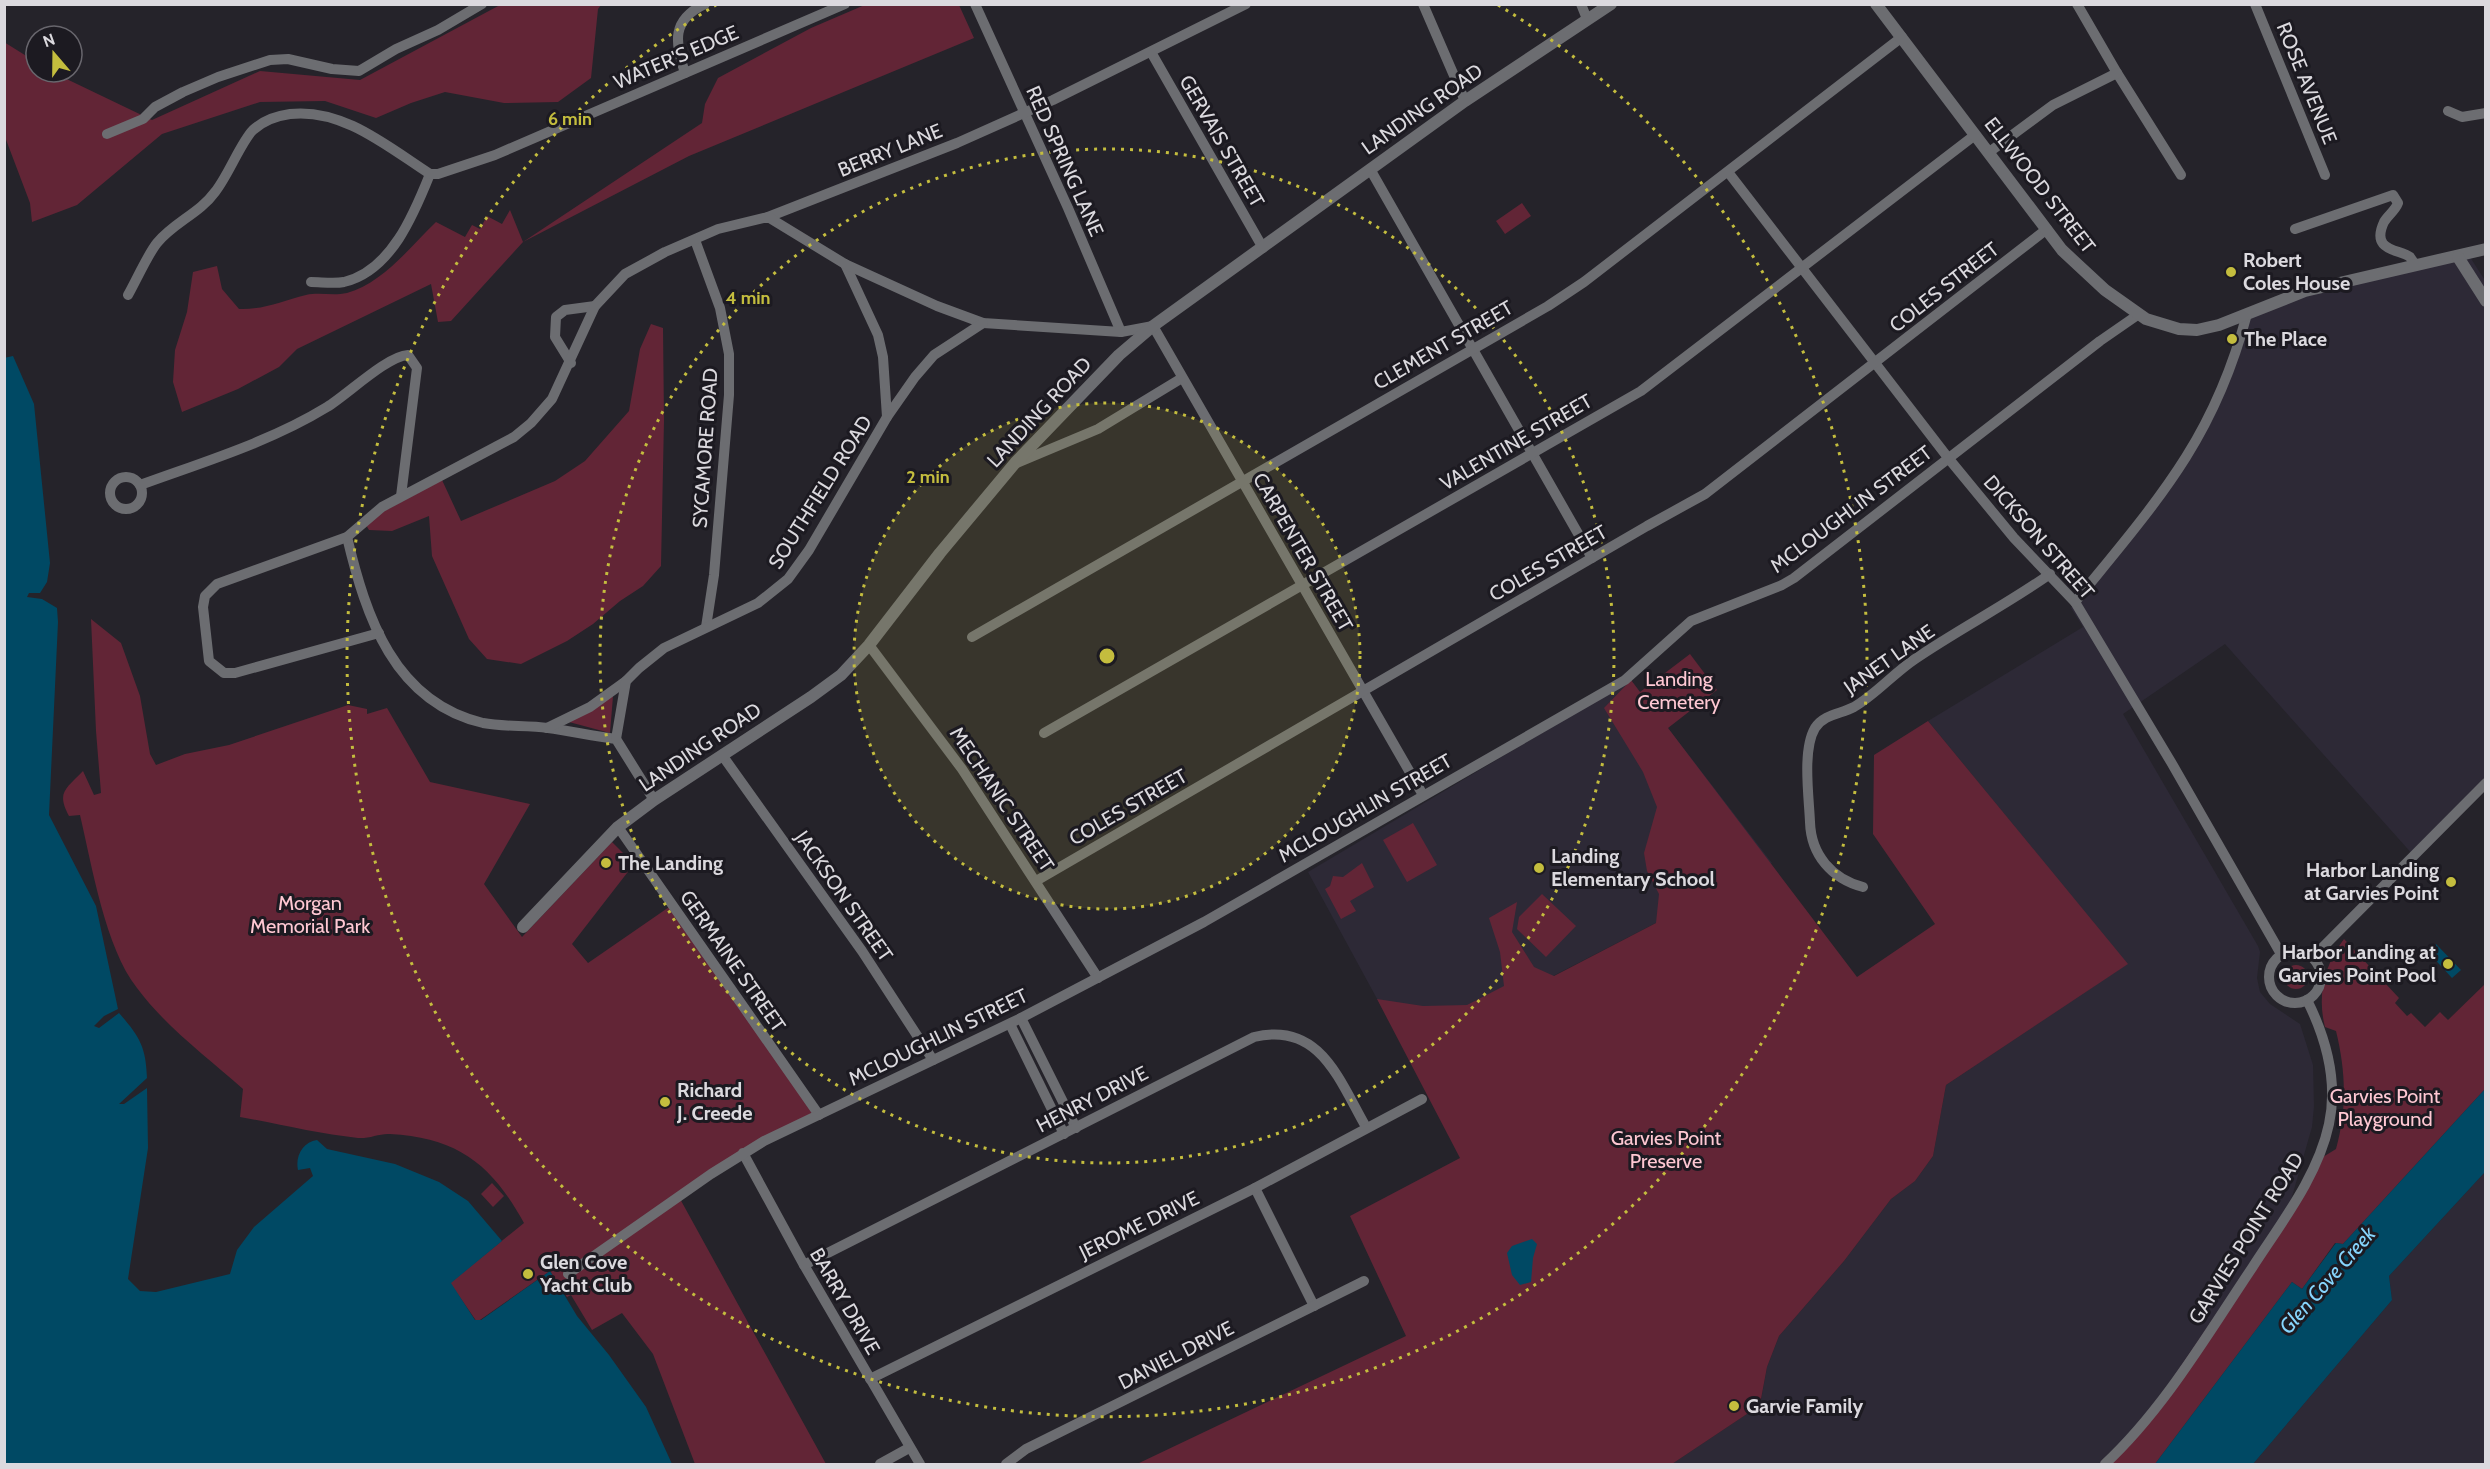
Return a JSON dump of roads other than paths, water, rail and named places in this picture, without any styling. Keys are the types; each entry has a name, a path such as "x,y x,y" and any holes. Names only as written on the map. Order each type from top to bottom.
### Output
{"street":[{"path":"685,73 679,56 677,33 686,15 705,4"},
{"name":"WATER'S EDGE","path":"430,174 446,172 495,155 845,4"},
{"name":"RED SPRING LANE","path":"975,4 1121,332"},
{"name":"BERRY LANE","path":"347,537 372,514 401,496 514,437 531,423 552,399 595,306 615,284 633,269 665,252 718,230 768,217 957,143 1025,113 1246,4"},
{"path":"1423,4 1465,101"},
{"path":"1581,4 1587,19"},
{"name":"LANDING ROAD","path":"523,927 618,827 654,800 841,675 869,645 940,553 1015,464 1119,355 1153,326 1263,249 1465,101 1611,4"},
{"name":"ELLWOOD STREET","path":"1876,4 2047,230 2087,274 2139,314 2179,330 2197,330 2220,325 2247,314"},
{"path":"2077,4 2116,73 2181,175"},
{"name":"ROSE AVENUE","path":"2255,4 2325,175"},
{"path":"107,134 143,119 155,107 183,92 218,77 270,60 288,59 332,69 359,71 476,6"},
{"name":"CLEMENT STREET","path":"972,638 1548,306 1584,282 1902,38"},
{"name":"GERVAIS STREET","path":"1151,52 1263,249"},
{"path":"1988,153 2053,105 2116,73"},
{"path":"2448,111 2462,117 2486,113"},
{"path":"128,295 155,244 214,195 251,132 263,121 296,114 334,117 362,131 430,174 411,221 373,269 342,282 311,282"},
{"name":"VALENTINE STREET","path":"1044,733 1641,391 1975,135"},
{"path":"1370,169 1592,558"},
{"name":"DICKSON STREET","path":"1728,172 1949,459 2014,538 2075,602 2172,762 2282,954"},
{"path":"2295,229 2393,195 2398,203 2384,223 2382,238 2384,244 2392,251 2409,256 2416,265"},
{"path":"768,217 845,264 936,306 983,323 1121,332 1153,326"},
{"name":"COLES STREET","path":"1036,881 1722,483 2047,230"},
{"name":"SYCAMORE ROAD","path":"695,240 720,308 729,354 729,395 714,575 706,627"},
{"path":"2075,602 2139,523 2186,457 2222,383 2247,314 2305,291 2486,249"},
{"path":"2458,257 2486,301"},
{"path":"845,264 878,335 883,357 887,417"},
{"path":"570,363 555,337 556,317 565,310 595,306"},
{"name":"MCLOUGHLIN STREET","path":"568,1274 764,1140 1010,1024 1204,922 1625,680 1691,621 1782,585 1794,578 2100,341 2139,314"},
{"name":"SOUTHFIELD ROAD","path":"547,728 590,707 626,681 653,656 706,627 758,603 788,579 819,534 887,417 915,377 934,356 983,323"},
{"name":"CARPENTER STREET","path":"1153,326 1423,795"},
{"path":"140,485 281,432 331,405 389,362 408,355 417,368 401,496"},
{"path":"1015,464 1098,429 1182,378"},
{"path":"379,633 235,673 220,672 209,661 203,607 205,596 212,588 227,580 347,537 357,577 387,652 416,688 439,705 485,723 547,728 616,739"},
{"name":"JANET LANE","path":"1863,887 1839,878 1820,857 1813,843 1810,830 1808,758 1814,729 1826,717 1853,707 1915,658 2018,597 2050,574"},
{"name":"MECHANIC STREET","path":"869,645 962,769 1098,978"},
{"path":"626,681 616,739 654,800"},
{"name":"JACKSON STREET","path":"722,755 861,951 933,1060"},
{"path":"2313,957 2486,783"},
{"name":"GERMAINE STREET","path":"618,827 819,1115"},
{"path":"2296,951 2313,957 2321,973 2321,982 2313,996 2298,1003 2281,999 2270,986 2270,968 2282,954 2296,951"},
{"name":"GARVIES POINT ROAD","path":"2105,1464 2142,1425 2192,1357 2315,1166 2329,1124 2332,1082 2317,1022 2307,1000"},
{"path":"1021,1018 1076,1128"},
{"path":"1010,1024 1064,1134"},
{"name":"HENRY DRIVE","path":"804,1265 1254,1036 1268,1033 1291,1035 1303,1040 1323,1055 1366,1127"},
{"name":"JEROME DRIVE","path":"870,1379 1255,1188 1422,1099"},
{"name":"BARRY DRIVE","path":"743,1153 804,1265 920,1464"},
{"path":"1255,1188 1314,1306"},
{"name":"DANIEL DRIVE","path":"1006,1464 1026,1449 1364,1281"},
{"path":"880,1464 909,1448"}],"water":[{"path":"13,356 34,404 50,563 47,582 40,593 29,593 27,597 42,599 57,608 49,815 96,906 118,1009 104,1016 94,1026 99,1028 119,1013 132,1028 145,1058 147,1078 119,1104 124,1104 147,1088 148,1148 128,1279 140,1291 156,1292 230,1274 237,1250 254,1227 313,1176 310,1168 298,1170 297,1165 301,1150 312,1141 317,1140 327,1149 395,1164 439,1182 468,1201 502,1241 451,1283 475,1320 481,1320 550,1271 577,1316 609,1355 646,1407 672,1464 5,1464 4,358"},
{"name":"Harbor Landing at Garvies Point Pool","path":"2436,944 2461,970 2452,978 2428,952"},
{"name":"Glen Cove Creek","path":"2485,1089 2485,1172 2389,1276 2392,1300 2253,1464 2155,1464 2292,1282 2302,1289 2336,1243 2343,1244"},
{"path":"1532,1239 1537,1244 1531,1282 1520,1285 1512,1275 1507,1253 1512,1246"}],"place":[{"name":"Robert Coles House","path":"2231,272"},
{"name":"The Place","path":"2232,339"},
{"name":"The Landing","path":"606,863"},
{"name":"Landing Elementary School","path":"1539,868"},
{"name":"Harbor Landing at Garvies Point","path":"2451,882"},
{"name":"Harbor Landing at Garvies Point Pool","path":"2448,964"},
{"name":"Richard J. Creede","path":"665,1102"},
{"name":"Glen Cove Yacht Club","path":"528,1274"},
{"name":"Garvie Family","path":"1734,1406"}],"park label":[{"name":"Landing Cemetery","path":"1679,690"},
{"name":"Morgan Memorial Park","path":"310,914"},
{"name":"Garvies Point Playground","path":"2385,1108"},
{"name":"Garvies Point Preserve","path":"1666,1150"}]}
